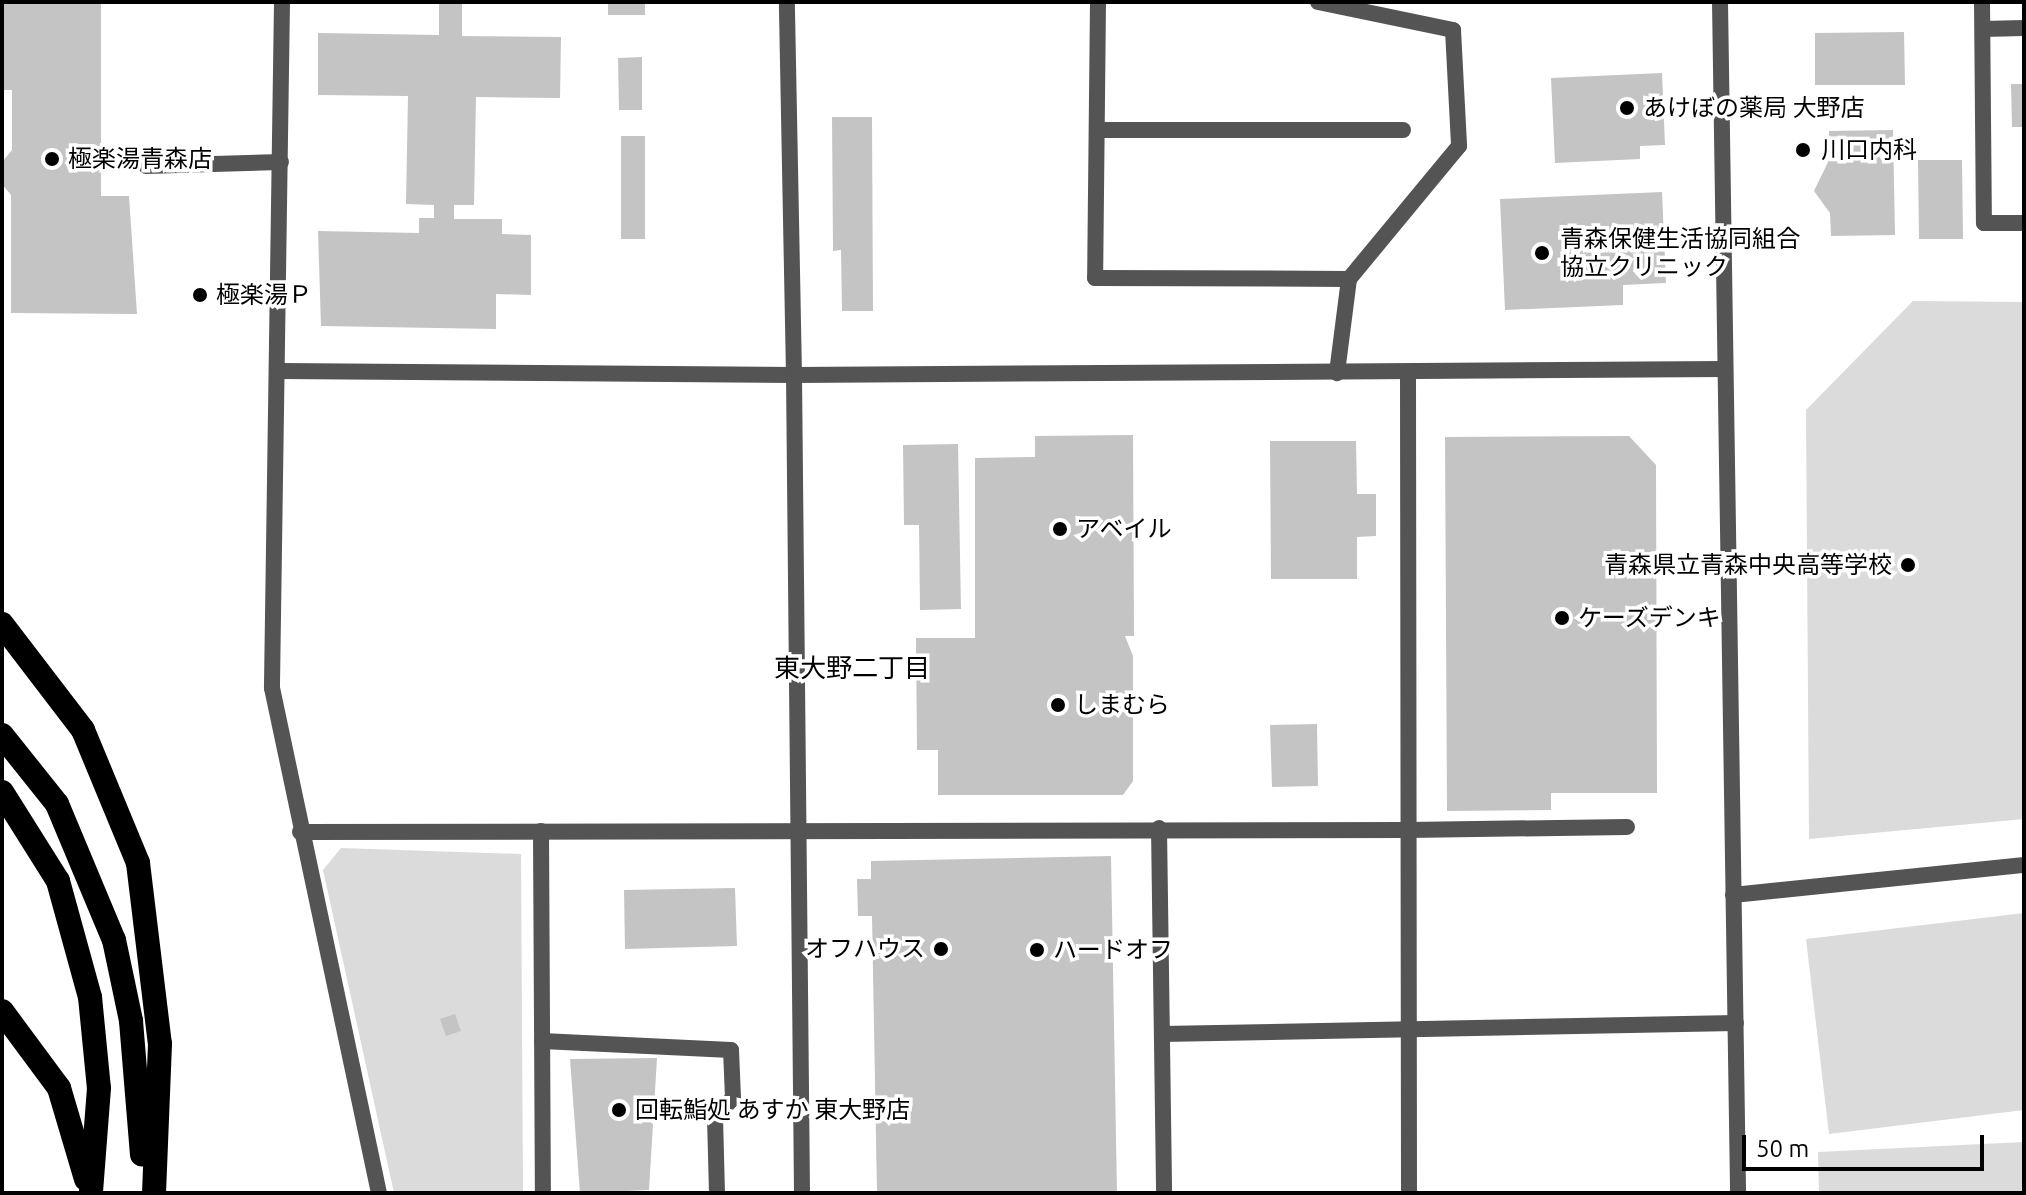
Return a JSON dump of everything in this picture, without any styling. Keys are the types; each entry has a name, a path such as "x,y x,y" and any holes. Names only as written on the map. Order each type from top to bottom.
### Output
{"highway":[{"path":"2,624 83,730 113,796 138,863 160,1044 154,1193"},
{"path":"2,735 57,804 114,940 131,1021 146,1193"},
{"path":"2,792 27,821 58,881 90,997 99,1088 90,1193"},
{"path":"2,1011 59,1088 90,1193"}],"street":[{"path":"282,2 280,371 272,688 300,832 379,1193"},
{"path":"787,2 794,375 795,829 802,1193"},
{"path":"1098,2 1095,278 1349,279"},
{"path":"1318,2 1453,30 1459,146 1349,279 1337,373"},
{"path":"1720,2 1738,1193"},
{"path":"1982,2 1984,223 2024,223"},
{"path":"1983,29 2024,28"},
{"path":"1097,130 1403,130"},
{"path":"146,166 281,162"},
{"path":"280,371 794,375 1724,369"},
{"path":"1408,373 1409,1193"},
{"path":"300,832 1627,827"},
{"path":"1159,828 1164,1193"},
{"path":"541,831 543,1193"},
{"path":"1733,895 2024,865"},
{"path":"1162,1034 1736,1023"},
{"path":"542,1041 731,1050 733,1098 715,1117 717,1193"}],"shaded area":[{"path":"1913,301 2024,302 2024,819 1809,839 1806,410"},
{"path":"341,848 521,854 523,1193 394,1193 323,870"},
{"path":"2024,913 2024,1110 1829,1134 1806,939"},
{"path":"2024,1142 2024,1193 1819,1193 1818,1152"}],"building":[{"name":"極楽湯青森店","path":"2,2 101,2 101,196 129,196 137,314 11,313 11,195 2,184 2,162 12,150 12,90 2,90"},
{"path":"439,2 462,2 462,36 561,37 560,98 476,97 474,205 454,205 454,219 502,219 502,234 531,235 531,295 496,294 496,329 321,326 318,231 419,233 419,218 434,218 434,205 406,204 408,96 318,95 318,33 439,35"},
{"path":"608,2 645,2 645,15 608,15"},
{"path":"1904,32 1905,85 1815,85 1815,33"},
{"path":"642,57 642,110 619,110 618,58"},
{"path":"1662,73 1665,145 1640,146 1640,159 1555,163 1551,78"},
{"path":"2011,84 2024,84 2024,127 2012,127"},
{"path":"832,117 872,117 873,311 842,311 841,250 833,251"},
{"path":"1893,130 1895,235 1831,236 1830,213 1814,191 1829,160 1829,131"},
{"path":"621,136 645,136 645,239 621,239"},
{"path":"1918,160 1962,160 1963,239 1919,239"},
{"path":"1662,192 1666,283 1623,285 1623,305 1505,310 1500,199"},
{"path":"1133,435 1134,636 1125,636 1133,656 1133,781 1123,795 938,795 938,750 917,750 916,638 975,638 975,458 1035,457 1035,436"},
{"path":"1629,436 1656,465 1657,793 1551,793 1551,810 1447,811 1445,437"},
{"path":"1270,441 1356,441 1357,494 1376,494 1376,536 1357,537 1357,579 1271,579"},
{"path":"958,444 961,609 920,610 919,525 904,525 903,445"},
{"path":"1317,724 1318,786 1272,787 1270,725"},
{"path":"1111,856 1117,1193 877,1193 872,916 858,916 857,879 871,879 871,861"},
{"path":"735,888 737,946 625,949 624,890"},
{"path":"455,1014 461,1031 446,1036 440,1019"},
{"path":"657,1058 649,1190 580,1193 570,1059"}],"place":[{"name":"あけぼの薬局 大野店","path":"1627,108"},
{"name":"川口内科","path":"1803,150"},
{"name":"極楽湯青森店","path":"52,159"},
{"name":"青森保健生活協同組合 協立クリニック","path":"1542,253"},
{"name":"極楽湯Ｐ","path":"200,295"},
{"name":"アベイル","path":"1060,529"},
{"name":"青森県立青森中央高等学校","path":"1908,565"},
{"name":"ケーズデンキ","path":"1562,618"},
{"name":"しまむら","path":"1058,705"},
{"name":"オフハウス","path":"941,949"},
{"name":"ハードオフ","path":"1037,950"},
{"name":"回転鮨処 あすか 東大野店","path":"619,1110"}],"district":[{"name":"東大野二丁目","path":"852,668"}]}
